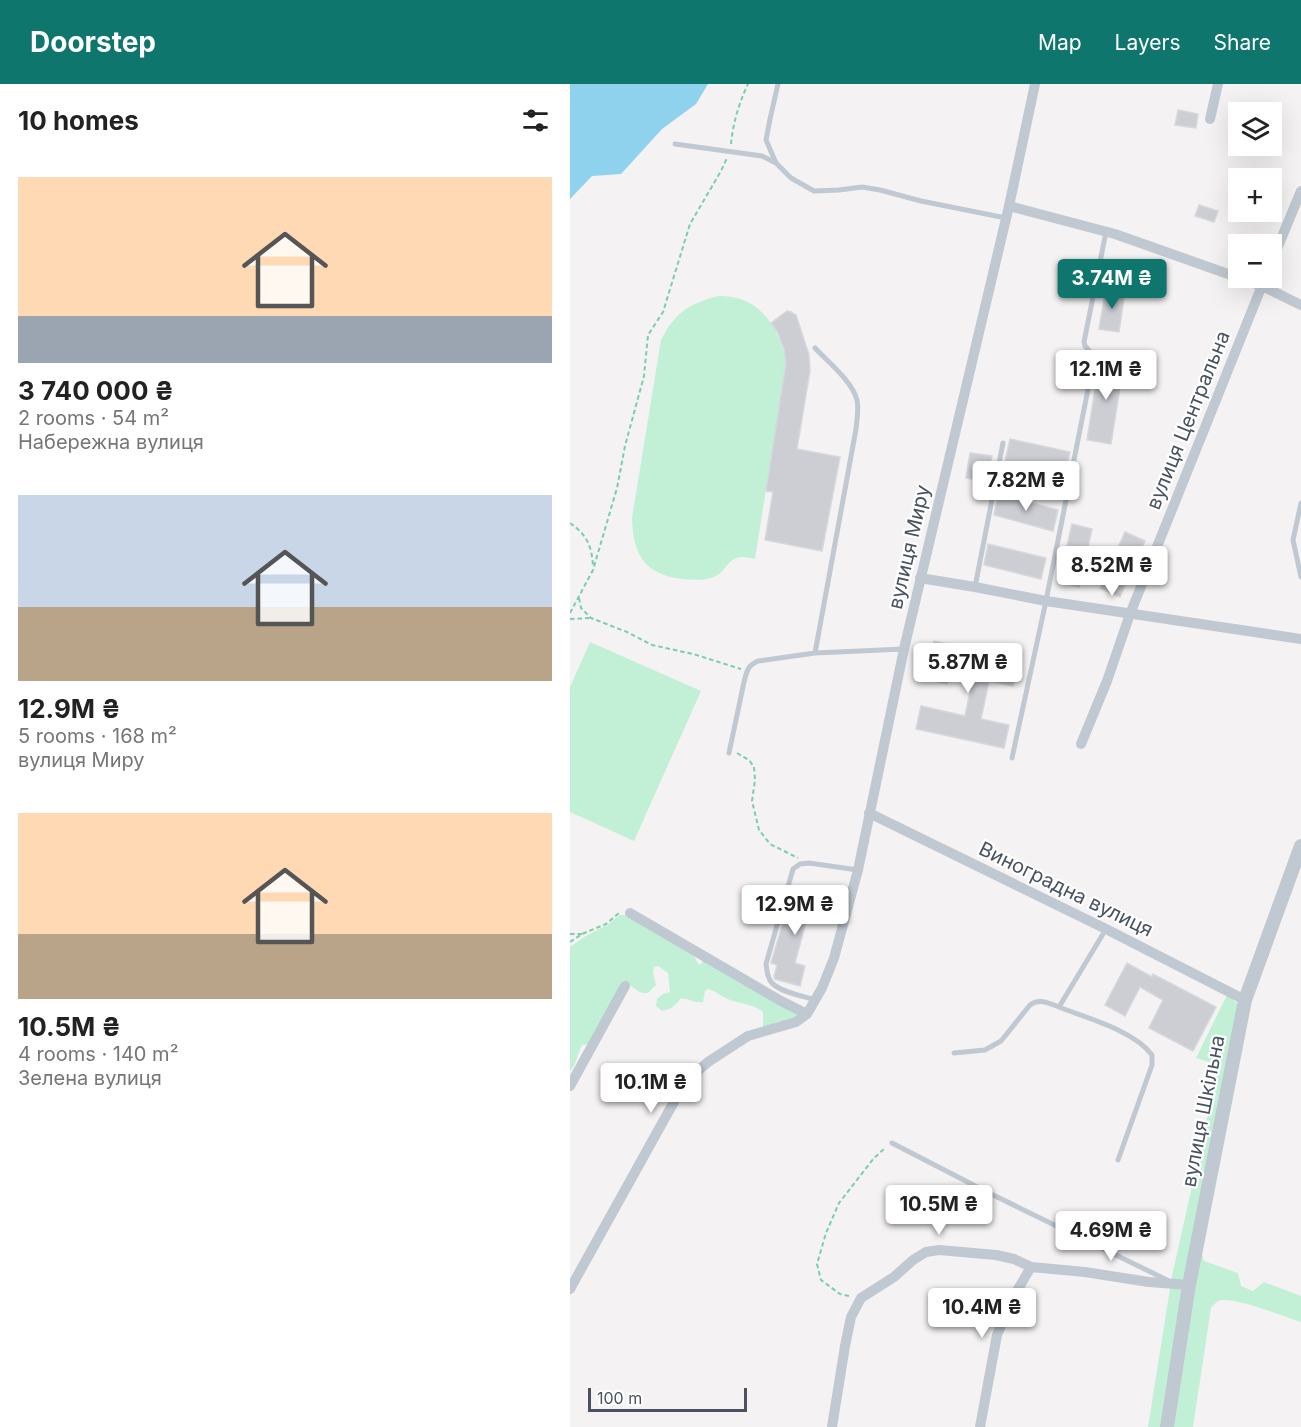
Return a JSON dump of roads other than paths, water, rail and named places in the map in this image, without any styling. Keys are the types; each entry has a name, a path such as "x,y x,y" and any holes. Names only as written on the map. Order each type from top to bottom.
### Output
{"street":[{"name":"вулиця Миру","path":"807,1014 822,988 834,958 858,870 904,649 1009,206 1035,84"},
{"path":"1210,119 1218,84"},
{"path":"1282,237 1301,191"},
{"path":"1009,206 1106,232 1228,271"},
{"name":"вулиця Центральна","path":"1081,744 1107,681 1130,614 1261,288"},
{"path":"1273,288 1301,305"},
{"path":"920,578 1046,602 1301,639"},
{"name":"Виноградна вулиця","path":"869,813 1106,928 1245,1000"},
{"name":"вулиця Шкільна","path":"1167,1427 1189,1285 1245,1000 1301,846"},
{"path":"570,1289 685,1082 708,1062 748,1036 796,1022 807,1014 630,913"},
{"path":"570,1086 625,986"},
{"path":"832,1427 851,1317 861,1298 894,1277 926,1252 939,1250 996,1255 1031,1268 1189,1285"},
{"path":"980,1427 997,1335 1011,1301 1031,1268"}],"lane":[{"path":"776,163 766,140 778,84"},
{"path":"675,144 762,156 776,163 791,178 814,191 862,187 1006,218"},
{"path":"1012,758 1046,602 1093,364 1093,355 1084,342 1106,232"},
{"path":"815,348 855,393 858,411 815,653"},
{"path":"975,587 1003,442"},
{"path":"1301,503 1293,540 1301,577"},
{"path":"729,753 747,671 751,664 815,653 904,649"},
{"path":"815,1000 784,990 771,983 767,974 766,964 793,869 800,864 808,863 858,870"},
{"path":"1059,1007 1106,928"},
{"path":"954,1053 985,1050 1000,1041 1035,1001 1043,1001 1119,1030 1141,1042 1152,1055 1152,1065 1118,1160"},
{"path":"892,1143 1173,1283"}],"water":[{"path":"570,84 708,84 696,104 662,129 621,174 592,176 570,199"}]}
